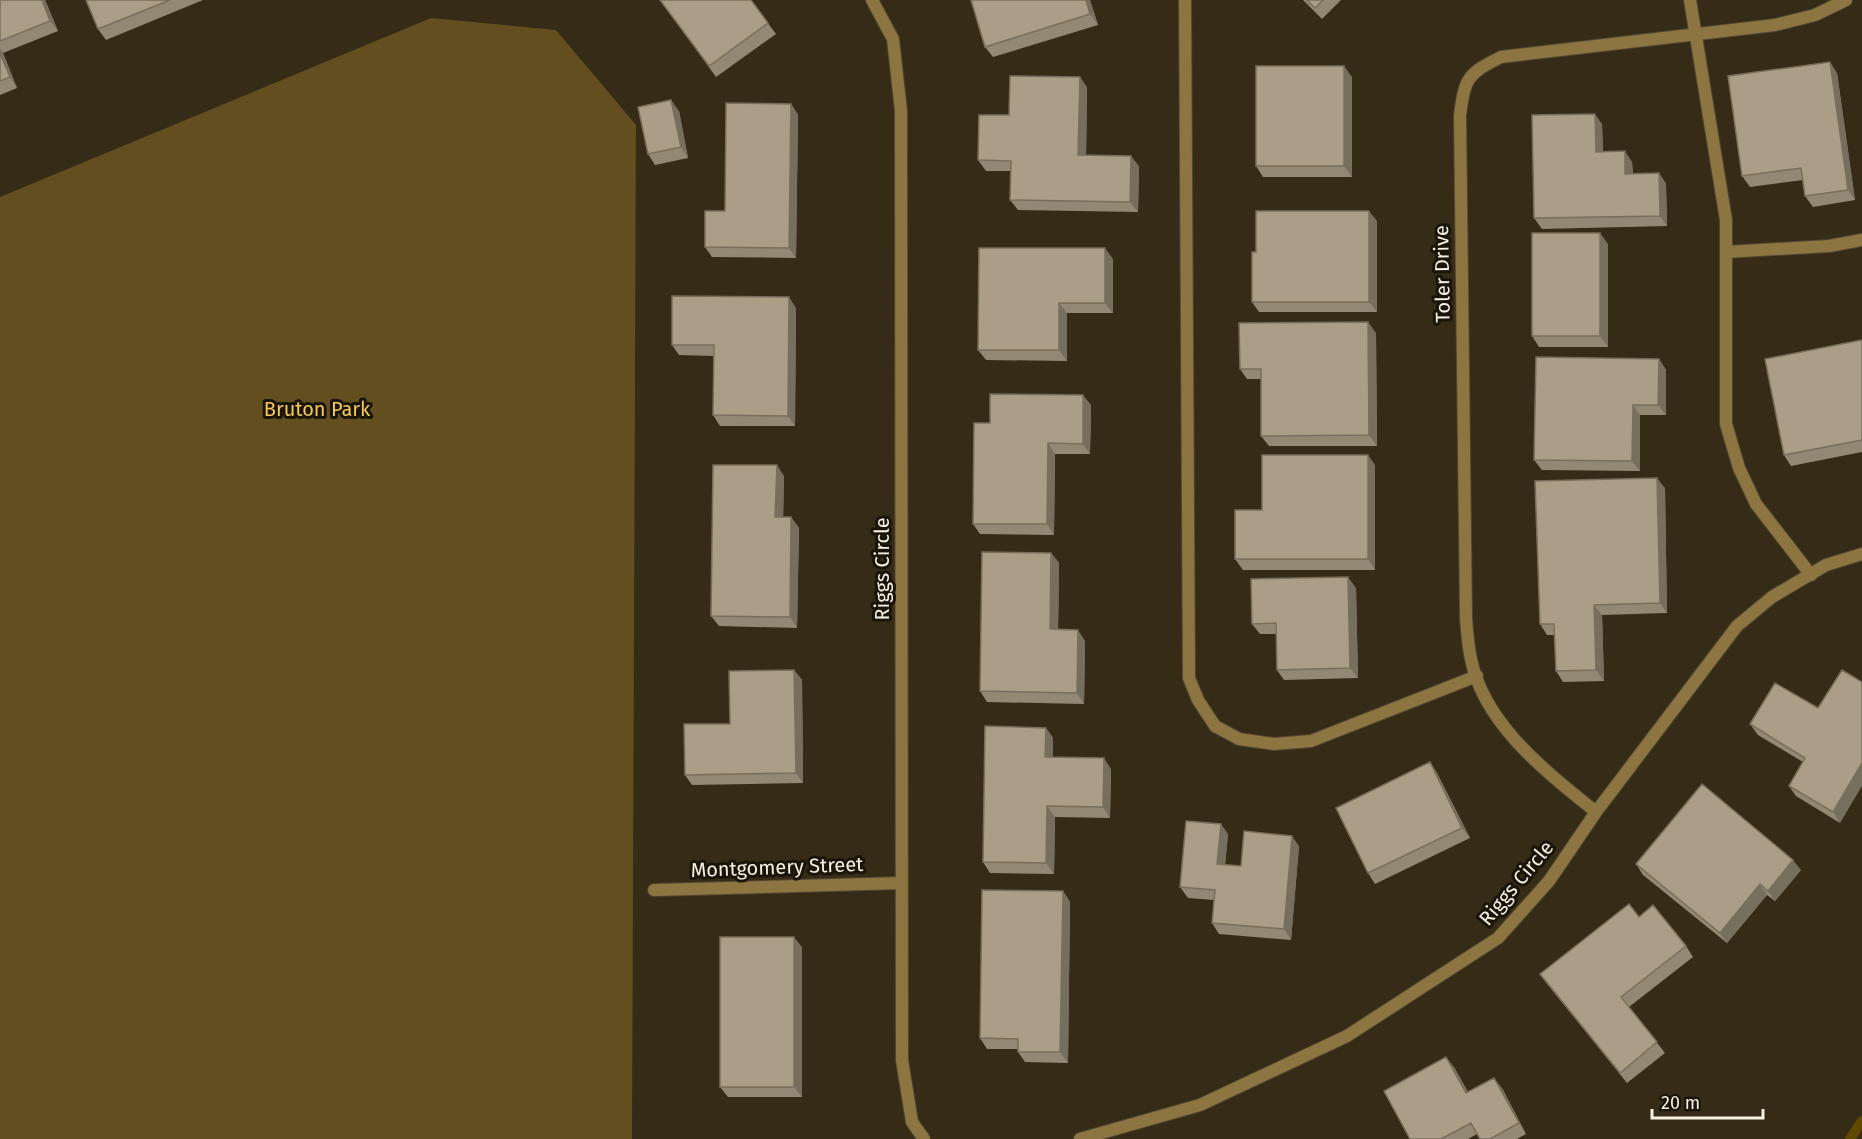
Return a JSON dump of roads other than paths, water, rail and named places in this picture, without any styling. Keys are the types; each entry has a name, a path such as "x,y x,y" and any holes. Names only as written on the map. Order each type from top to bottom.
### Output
{"street":[{"name":"Riggs Circle","path":"872,0 893,39 901,111 902,1060 912,1122 924,1139"},
{"path":"1185,0 1189,678 1198,700 1215,726 1239,739 1274,744 1311,741 1477,676"},
{"path":"1690,0 1726,220 1726,424 1739,468 1756,504 1811,574"},
{"name":"Toler Drive","path":"1596,812 1524,752 1489,704 1471,662 1466,618 1460,115 1464,84 1479,68 1501,57 1775,25 1815,15 1846,0"},
{"path":"1726,252 1829,246 1862,240"},
{"name":"Riggs Circle","path":"1080,1139 1200,1105 1347,1036 1498,938 1549,881 1596,812 1737,626 1772,597 1826,565 1862,554"},
{"name":"Montgomery Street","path":"654,890 901,883"}],"waterway":[{"path":"1850,1139 1862,1121"}],"park label":[{"name":"Bruton Park","path":"317,409"}]}
